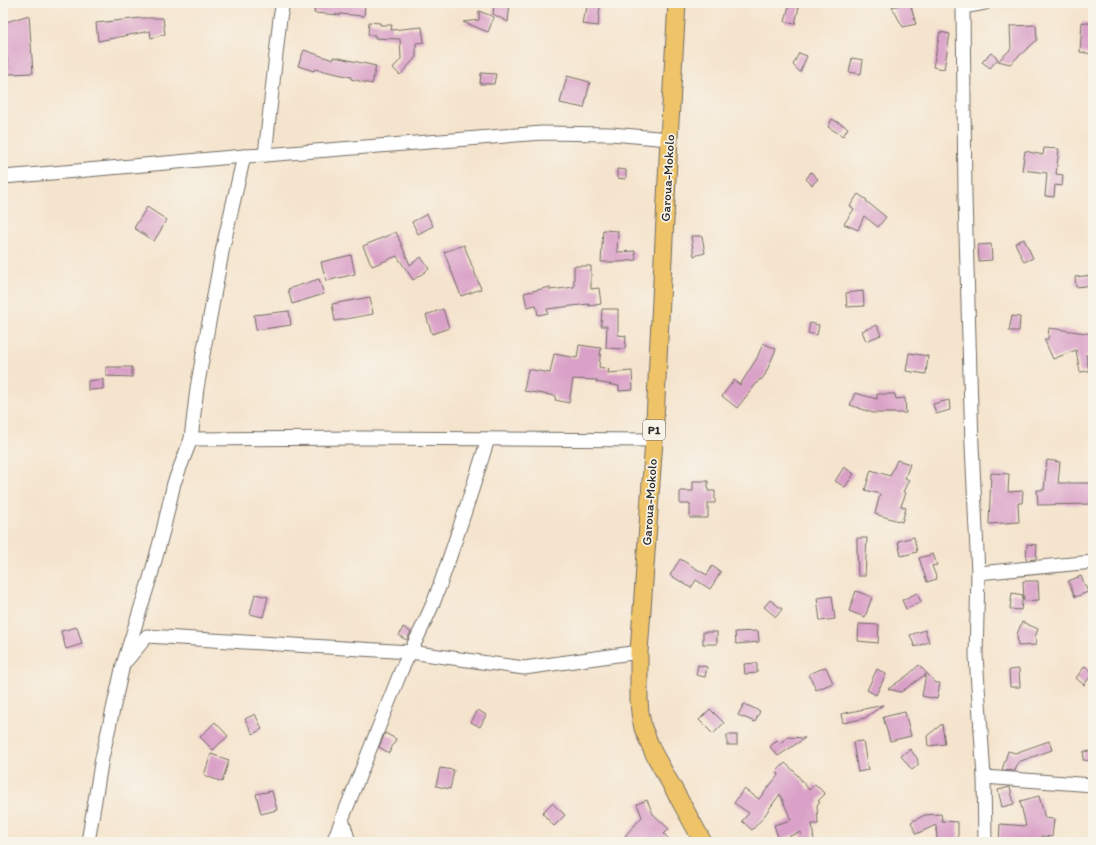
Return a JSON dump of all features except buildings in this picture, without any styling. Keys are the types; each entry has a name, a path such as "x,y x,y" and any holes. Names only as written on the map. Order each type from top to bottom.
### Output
{"main road":[{"name":"Garoua-Mokolo","path":"677,3 654,440 639,652 639,700 640,713 644,728 653,752 703,842"}],"street":[{"path":"265,155 280,18 283,3"},
{"path":"985,3 962,5 972,445 978,573 976,656 984,777 985,842"},
{"path":"3,177 542,132 611,134 669,139"},
{"path":"88,842 102,758 123,665 151,575 174,482 191,439 197,388 222,247 244,156"},
{"path":"191,439 365,438 654,440"},
{"path":"333,842 401,671 433,603 452,552 488,439"},
{"path":"978,573 1093,562"},
{"path":"123,665 147,636 410,652 524,668 639,652"},
{"path":"984,777 1093,785"},
{"path":"342,819 349,842"}]}
